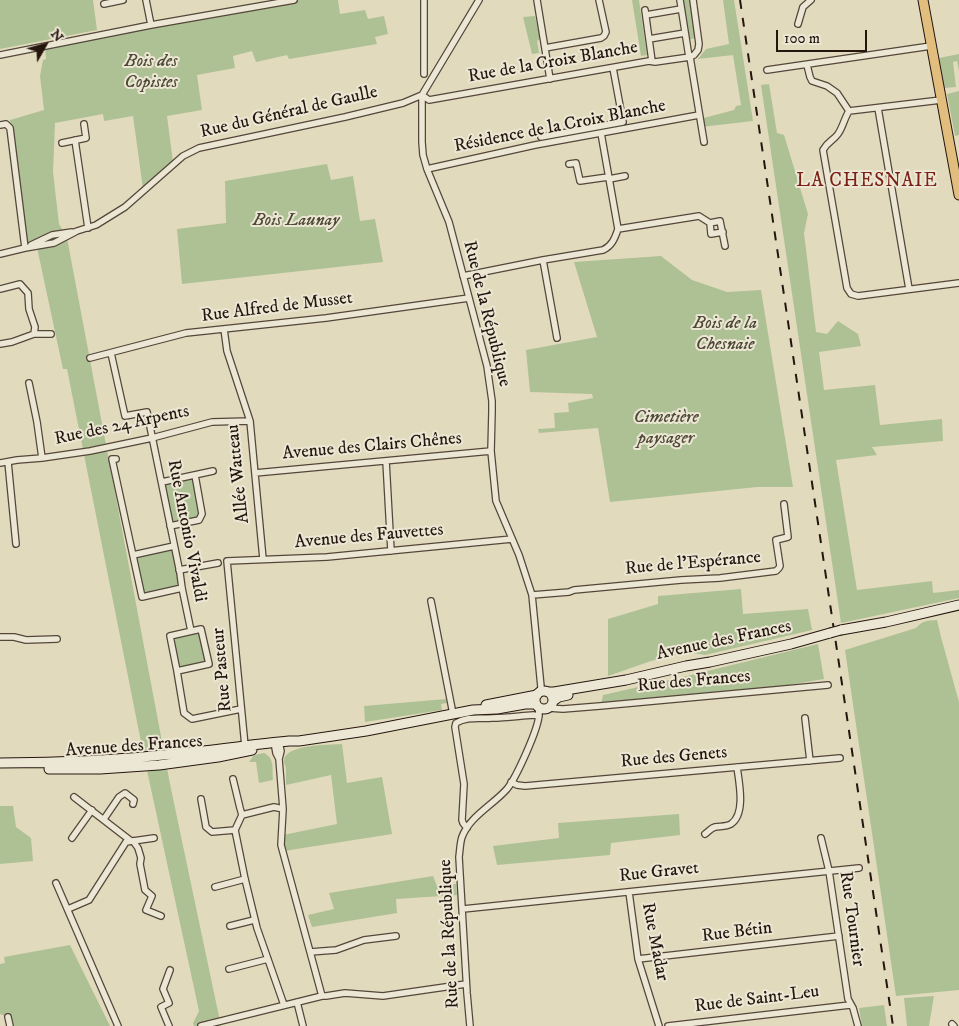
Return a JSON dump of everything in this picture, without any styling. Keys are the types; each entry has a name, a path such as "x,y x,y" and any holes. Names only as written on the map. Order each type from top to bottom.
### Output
{"main road":[{"path":"923,0 959,195"},
{"name":"Avenue des Frances","path":"0,763 94,761 263,748 277,745 289,746 299,741 366,731 473,710 490,704 543,702 554,692 626,680 791,644 842,630 959,606"},
{"name":"Avenue des Frances","path":"0,768 159,766 213,758 248,748"}],"street":[{"path":"104,4 121,0"},
{"path":"146,0 151,25"},
{"path":"0,55 291,0"},
{"path":"424,0 424,74"},
{"path":"422,95 479,0"},
{"path":"536,0 550,79"},
{"path":"545,48 604,36 606,32 599,0"},
{"path":"680,0 704,142"},
{"path":"689,57 696,52 699,44 693,0"},
{"path":"798,24 803,7 811,0"},
{"path":"652,61 645,13 681,9"},
{"path":"649,39 685,33"},
{"path":"767,70 931,46"},
{"name":"Rue de la Croix Blanche","path":"422,95 429,100 652,61 689,57"},
{"path":"808,65 812,81 826,86 837,93 849,111"},
{"path":"541,137 623,122 614,68"},
{"name":"Rue de la République","path":"422,95 423,156 449,222 487,366 492,412 491,451 496,501 525,570 532,595 543,702 528,748 507,789 473,820 462,837 459,857 470,1026"},
{"name":"Rue du Général de Gaulle","path":"0,254 25,248 56,234 77,231 96,225 125,207 183,156 199,148 354,115 403,103 422,95"},
{"path":"849,111 941,100"},
{"path":"878,108 909,289"},
{"path":"849,111 836,137 827,143 823,150 847,288 851,294 858,296 959,283"},
{"name":"Résidence de la Croix Blanche","path":"427,169 535,145 699,115"},
{"path":"62,143 86,138 84,124"},
{"path":"3,125 10,128 25,248"},
{"path":"463,276 606,249 612,243 618,230 600,134"},
{"path":"75,140 88,228"},
{"path":"569,164 576,163 580,181 625,176"},
{"path":"618,230 699,216 710,223 720,221 725,246"},
{"path":"710,223 711,234 722,232"},
{"path":"543,260 556,338"},
{"path":"0,289 20,284 28,293 34,334"},
{"name":"Rue Alfred de Musset","path":"90,358 186,333 326,318 470,298"},
{"name":"Allée Watteau","path":"224,329 227,351 250,421 263,559"},
{"path":"0,344 34,334 51,334"},
{"name":"Rue Antonio Vivaldi","path":"111,352 125,416 147,412 180,570 190,631"},
{"path":"29,383 42,458"},
{"name":"Rue des 24 Arpents","path":"0,463 90,450 152,438 212,422 250,421"},
{"name":"Avenue des Clairs Chênes","path":"255,473 491,451"},
{"path":"116,458 112,459 142,597 182,588"},
{"path":"386,461 391,551"},
{"path":"8,462 16,544"},
{"path":"162,482 213,472"},
{"path":"170,526 199,520 202,514 195,475"},
{"name":"Rue de l'Espérance","path":"532,595 776,572 780,566 776,540 788,537 784,504"},
{"name":"Avenue des Fauvettes","path":"227,561 327,557 512,539"},
{"path":"133,555 174,546"},
{"name":"Rue Pasteur","path":"227,561 241,709 248,748"},
{"path":"180,570 218,563"},
{"path":"431,601 453,714"},
{"path":"177,671 208,664 201,629 170,636 184,713 192,719 241,709"},
{"path":"0,637 14,637 26,640 57,639"},
{"name":"Rue des Frances","path":"543,702 563,709 828,685"},
{"name":"Avenue des Frances","path":"467,828 462,823 464,784 455,727 456,723 461,720 475,718 533,715 543,702"},
{"path":"805,718 810,761"},
{"path":"277,745 283,809 281,845 322,996"},
{"name":"Rue des Genets","path":"511,782 525,786 840,758"},
{"path":"705,834 713,828 728,826 735,820 739,812 737,767"},
{"path":"234,779 242,815 235,830 254,920 284,1005"},
{"path":"104,819 119,797 125,793 134,800 133,804"},
{"path":"74,797 132,841 138,848 145,890 152,896 146,910 161,916"},
{"path":"201,799 206,827 212,832 235,830"},
{"path":"242,815 274,808 283,809"},
{"path":"72,838 92,810"},
{"path":"68,909 89,900 126,842 154,838"},
{"name":"Rue Tournier","path":"821,838 827,858 848,999 853,1008 858,1026"},
{"name":"Rue Gravet","path":"463,908 859,868"},
{"path":"215,887 245,879"},
{"path":"56,883 118,1026"},
{"name":"Rue Madar","path":"629,892 638,959 659,1026"},
{"path":"230,926 254,920"},
{"name":"Rue Bétin","path":"638,959 839,936"},
{"path":"310,952 336,950 364,940 393,938"},
{"path":"229,969 268,959"},
{"path":"169,1026 161,1007 169,1003 163,989 170,970"},
{"path":"202,1026 322,996 346,993 383,996 466,984"},
{"path":"297,1002 303,1026"},
{"name":"Rue de Saint-Leu","path":"668,1026 850,1005"},
{"path":"8,1016 10,1026"}],"green space":[{"path":"0,0 93,0 97,30 0,49"},
{"name":"Bois des Copistes","path":"294,0 338,0 340,14 365,10 368,19 384,16 388,34 375,37 377,44 289,59 287,55 256,62 252,51 233,56 235,68 197,75 202,110 167,116 173,162 143,189 133,116 104,121 103,114 55,123 53,172 59,224 67,238 170,784 221,1026 194,1026 193,1023 199,1011 143,752 67,369 63,369 36,243 28,246 10,120 44,110 40,76 43,60 46,59 45,47"},
{"path":"632,0 639,0 647,55 641,56"},
{"path":"681,0 690,0 696,38 687,40"},
{"path":"723,0 734,0 753,121 701,127 700,119 734,110 736,106 741,105 733,55 698,59 706,49 729,44"},
{"path":"535,16 540,39 537,41 539,53 532,54 523,17"},
{"path":"959,54 959,71 957,61 953,62 956,87 944,88 939,58"},
{"name":"Bois de la Chesnaie","path":"769,84 777,133 784,135 808,214 804,233 816,332 827,334 838,321 858,334 861,346 819,352 824,390 875,385 880,425 942,419 943,441 872,447 877,455 836,460 857,590 932,581 933,593 959,590 959,598 841,623 761,85"},
{"path":"959,91 959,135 955,136 947,94"},
{"name":"Bois Launay","path":"327,164 331,180 353,176 360,221 375,219 383,262 182,284 177,229 226,223 225,181"},
{"name":"Cimetière paysager","path":"661,256 692,280 727,292 761,290 793,487 757,487 610,502 598,428 539,433 538,429 555,428 554,413 569,412 568,403 593,398 592,394 530,392 526,350 597,337 574,262"},
{"path":"195,475 202,514 199,520 170,526 162,482"},
{"path":"174,546 182,588 142,597 133,555"},
{"path":"741,589 743,614 808,609 812,630 705,655 685,653 651,661 608,676 608,619 658,604 658,596"},
{"path":"937,620 959,702 959,990 896,996 845,650 916,628 925,621"},
{"path":"201,629 209,664 177,671 170,636"},
{"path":"818,644 824,679 789,685 601,704 603,695"},
{"path":"446,699 447,703 441,704 442,710 365,722 364,706"},
{"path":"342,744 347,783 382,777 392,834 284,851 283,835 337,824 331,775 286,785 284,761 286,755 291,751 308,746"},
{"path":"264,753 268,755 271,761 273,780 259,783 256,762 249,762 254,755"},
{"path":"0,806 13,806 16,827 31,838 33,861 0,864"},
{"path":"679,814 680,835 611,843 610,855 497,865 493,846 559,838 558,823"},
{"path":"433,876 437,886 456,884 457,895 396,899 397,913 312,927 308,915 334,909 329,893"},
{"path":"70,945 110,1026 10,1026 8,1017 0,1014 0,964 5,963 4,957"},
{"path":"934,996 929,1026 907,1026 904,998"},
{"path":"884,1005 887,1026 862,1026 859,1008"}],"railway":[{"path":"740,0 893,1026"}],"district":[{"name":"LA CHESNAIE","path":"867,182"}]}
